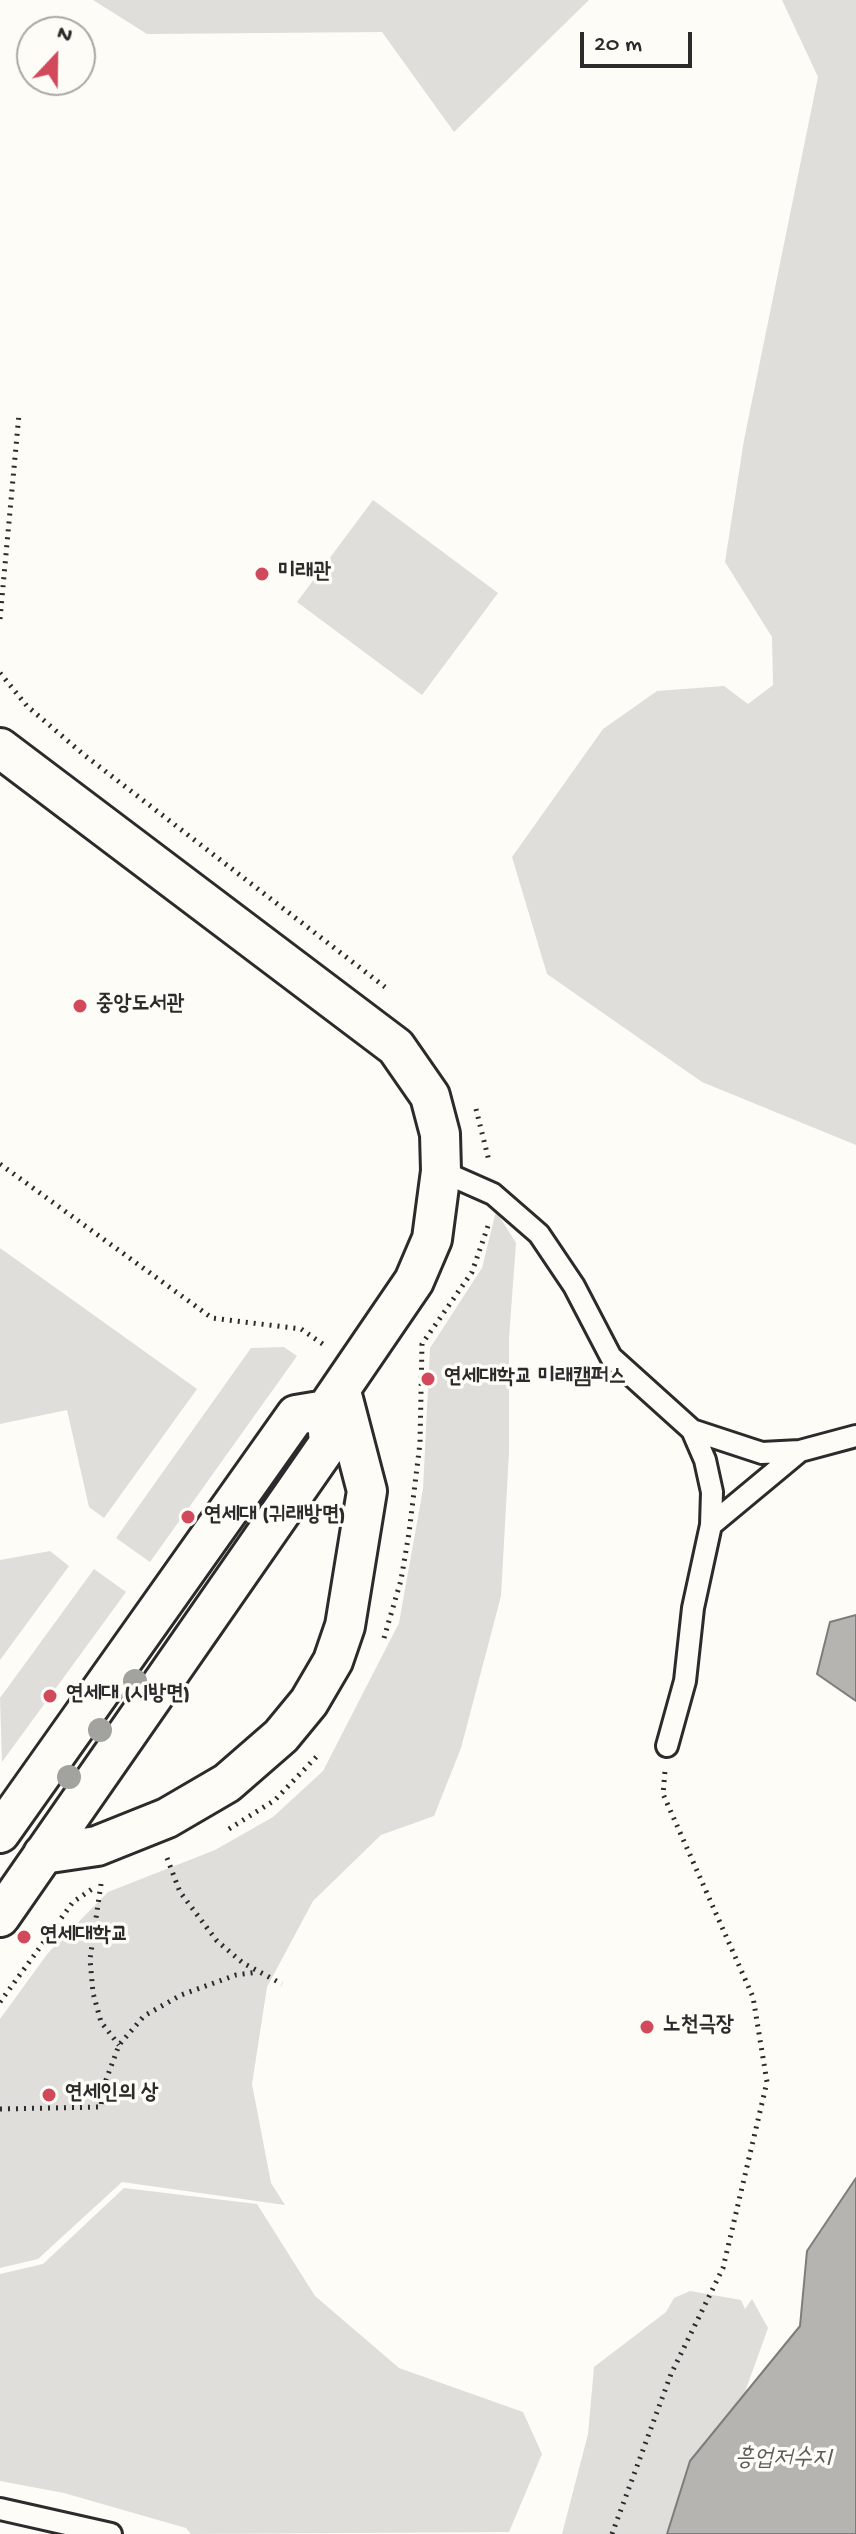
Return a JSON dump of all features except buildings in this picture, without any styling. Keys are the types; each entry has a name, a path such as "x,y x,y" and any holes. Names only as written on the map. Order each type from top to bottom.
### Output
{"street":[{"path":"0,748 396,1047 430,1096 440,1134 441,1171 432,1239 414,1281 337,1378 296,1415 12,1791 0,1833"},
{"path":"43,1854 97,1846 156,1822 227,1783 281,1736 309,1702 333,1661 345,1626 355,1583 367,1491 337,1378"},
{"path":"0,1917 329,1443 337,1378"}],"lane":[{"path":"441,1171 493,1194 539,1234 574,1286 611,1357 692,1430 762,1453 800,1451 856,1436"},
{"path":"667,1746 685,1681 693,1608 711,1525 712,1492 705,1460 692,1430"},
{"path":"711,1525 800,1451"},
{"path":"0,2509 111,2534"}],"path":[{"path":"0,619 19,414"},
{"path":"0,1164 212,1318 301,1329 337,1378"},
{"path":"333,1335 337,1378"},
{"path":"316,1358 337,1378"},
{"path":"612,2534 671,2374 723,2268 767,2082 753,1997 663,1794 667,1746"},
{"path":"156,1822 167,1861 186,1901 217,1941 258,1972 282,1984"},
{"path":"0,2002 73,1902 101,1884 90,1959 93,1993 101,2022 119,2045"},
{"path":"0,2109 101,2107 103,2088 119,2045 144,2016 161,2005 236,1975 258,1972"}],"shaded area":[{"path":"93,0 589,0 454,132 382,32 147,34"},
{"path":"782,0 856,0 856,1145 702,1082 547,974 512,857 603,729 657,691 724,686 748,704 773,685 772,637 725,562 744,440 818,77"},
{"path":"373,500 498,593 422,695 297,602"},
{"path":"496,1211 516,1243 509,1338 509,1452 501,1596 461,1748 434,1816 381,1835 313,1901 267,1987 252,2084 271,2183 285,2205 122,2182 38,2259 0,2268 0,2019 48,1953 108,1892 215,1850 273,1817 323,1771 399,1623 423,1489 430,1348 482,1268"},
{"path":"0,1248 197,1389 104,1518 89,1507 67,1410 0,1424"},
{"path":"284,1347 297,1356 150,1562 116,1538 251,1348"},
{"path":"50,1551 69,1566 0,1660 0,1560"},
{"path":"94,1569 126,1592 2,1762 0,1698"},
{"path":"124,2188 257,2204 315,2296 399,2368 523,2412 542,2454 509,2532 191,2534 186,2528 64,2493 0,2481 0,2274 43,2264"},
{"path":"690,2291 741,2300 745,2309 752,2299 768,2328 694,2534 562,2534 588,2434 594,2367 666,2312 674,2298"}],"water":[{"path":"856,1615 856,1701 817,1674 830,1622"},
{"name":"흥업저수지","path":"856,2178 856,2534 667,2534 690,2461 800,2326 807,2251"}],"place":[{"name":"미래관","path":"262,574"},
{"name":"중앙도서관","path":"80,1006"},
{"name":"연세대학교 미래캠퍼스","path":"428,1379"},
{"name":"연세대 (귀래방면)","path":"188,1517"},
{"name":"연세대 (시방면)","path":"50,1696"},
{"name":"연세대학교","path":"24,1937"},
{"name":"노천극장","path":"647,2027"},
{"name":"연세인의 상","path":"49,2095"}]}
